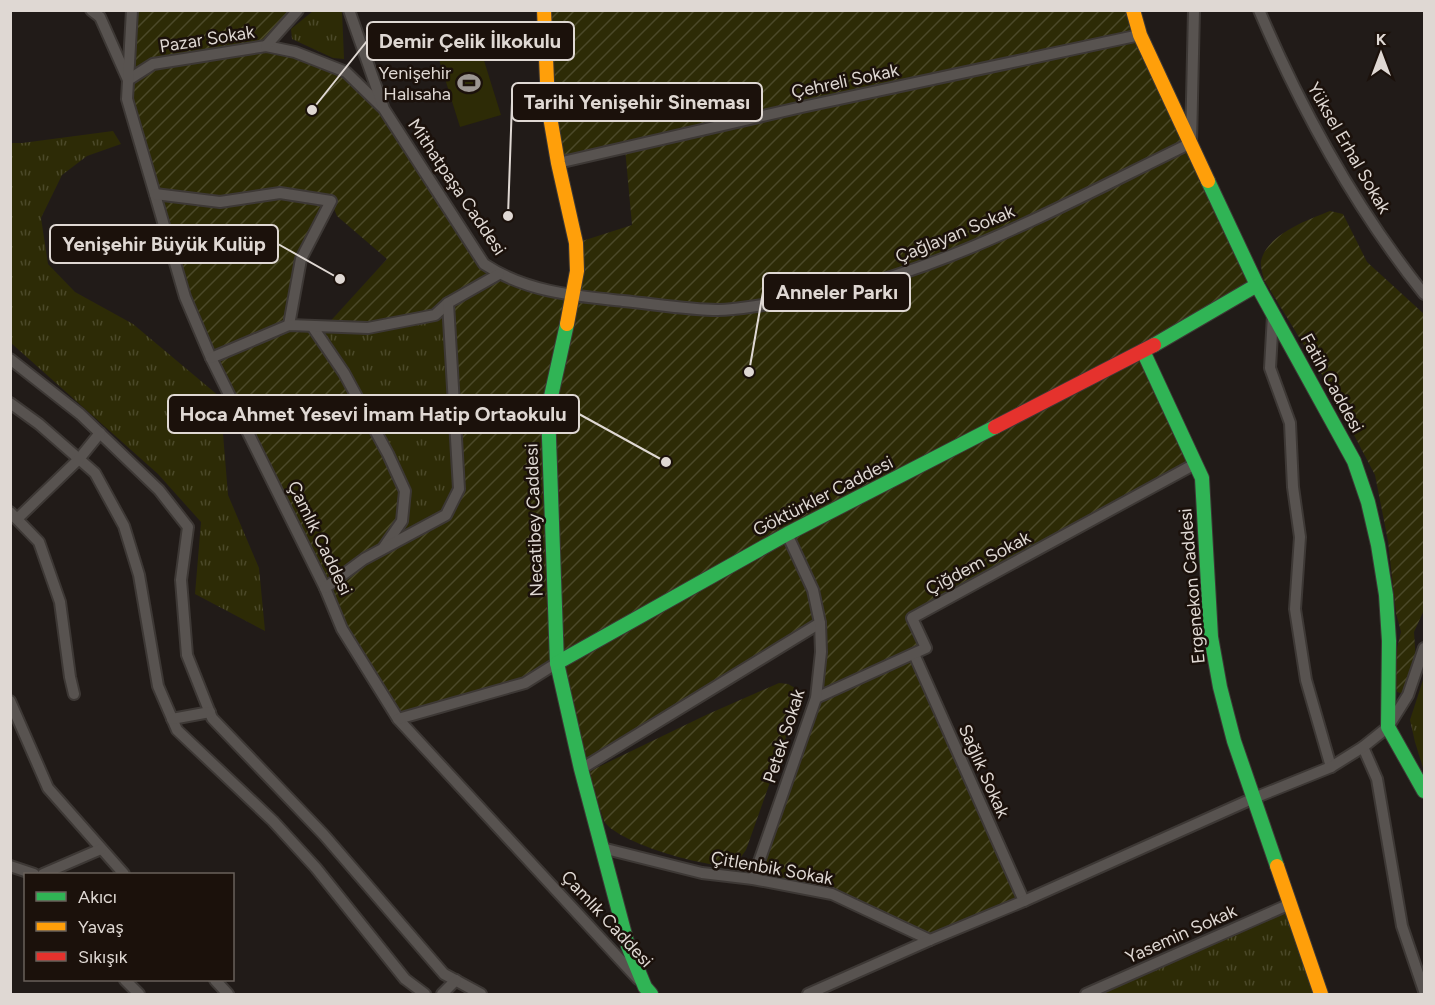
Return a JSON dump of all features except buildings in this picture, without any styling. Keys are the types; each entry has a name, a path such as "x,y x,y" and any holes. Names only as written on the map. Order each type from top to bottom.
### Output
{"street":[{"path":"91,10 100,17 128,80"},
{"name":"Çamlık Caddesi","path":"132,10 127,99 184,297 211,358 325,588 342,629 398,719 648,991"},
{"path":"266,46 298,10"},
{"name":"Mithatpaşa Caddesi","path":"349,10 384,109 484,264 499,274 538,289 573,296"},
{"name":"Necatibey Caddesi","path":"544,10 548,105 576,243 577,271 548,410 557,663 581,770 628,946 648,991"},
{"name":"Fatih Caddesi","path":"1133,10 1140,35 1257,285 1354,461 1368,502 1386,595 1389,640 1388,727"},
{"path":"1191,143 1194,10"},
{"name":"Yüksel Erhal Sokak","path":"1259,10 1280,61 1342,174 1405,270 1425,294"},
{"name":"Çehreli Sokak","path":"558,163 802,106 1140,35"},
{"name":"Pazar Sokak","path":"128,80 153,64 266,46 295,52 346,72 384,109"},
{"name":"Çağlayan Sokak","path":"573,296 718,310 796,301 882,281 1003,234 1191,143"},
{"path":"155,194 220,202 280,193 331,201 301,259 289,326"},
{"path":"211,358 289,326 368,328 435,315 448,303 499,274"},
{"name":"Göktürkler Caddesi","path":"398,719 525,683 787,534 1143,351 1257,285"},
{"path":"364,559 446,516 459,489 448,303"},
{"path":"1273,315 1270,368 1290,423 1293,487 1300,537 1295,609 1306,680 1331,767"},
{"path":"312,326 344,374 388,454 405,491 402,521 387,545 325,588"},
{"name":"Ergenekon Caddesi","path":"1143,351 1202,478 1211,638 1218,677 1234,741 1321,994"},
{"path":"10,359 80,414 159,490 188,527 181,580 187,655 212,718 324,835 444,974 481,994"},
{"path":"10,403 39,424 95,473 124,526 139,575 158,686 177,730 273,821 316,868 405,979 425,994"},
{"path":"74,694 60,602 39,542 14,515 79,459 100,434"},
{"name":"Çiğdem Sokak","path":"914,654 926,648 912,618 1195,464"},
{"name":"Petek Sokak","path":"753,879 816,698 821,652 820,623 813,590 787,534"},
{"path":"581,770 820,623"},
{"path":"808,994 1254,798 1331,767 1363,747 1388,727 1408,695 1425,648"},
{"path":"816,698 914,654"},
{"name":"Sağlık Sokak","path":"914,654 1024,901"},
{"path":"10,701 48,788 123,873"},
{"path":"172,719 210,712"},
{"path":"1388,727 1425,792"},
{"path":"1363,747 1377,779 1402,926 1425,991"},
{"name":"Çitlenbik Sokak","path":"602,848 702,873 753,879 832,894 930,940"},
{"path":"45,873 101,849"},
{"path":"10,866 31,873"},
{"name":"Yasemin Sokak","path":"1086,994 1290,904"},
{"path":"442,994 456,980"},
{"path":"126,981 139,994"},
{"path":"216,981 228,994"}],"green space":[{"path":"132,11 298,11 266,46 346,72 384,109 484,264 573,296 576,243 632,225 625,148 558,163 544,11 1133,11 1257,285 1143,351 1195,464 912,618 926,648 915,654 1024,901 930,940 832,894 753,879 816,698 820,623 581,769 557,664 525,683 398,719 342,629 185,297 127,99","holes":["331,202 337,216 387,259 326,326 368,328 435,315 448,304 459,489 446,515 388,544 402,521 405,491 312,326 289,325 301,259"]},
{"path":"313,11 342,11 344,59 333,58 292,39 291,29"},
{"name":"Yenişehir Halısaha","path":"477,38 501,115 460,127 436,50"},
{"path":"113,131 121,144 87,156 62,175 41,218 48,264 75,292 133,324 220,397 228,495 259,568 265,631 195,594 201,522 158,474 11,343 11,143"},
{"path":"1330,211 1343,214 1367,262 1424,314 1424,610 1414,632 1416,662 1410,696 1397,692 1392,668 1401,632 1396,613 1388,541 1375,475 1324,378 1264,280 1261,268 1265,251 1271,243 1290,229"},
{"path":"448,303 459,489 446,515 364,559 312,326"},
{"path":"1424,677 1424,771 1410,720"},
{"path":"779,683 788,684 802,692 746,850 738,861 722,865 708,864 676,856 624,837 604,821 588,772 706,715"},
{"path":"1290,904 1320,994 1086,994"}],"traffic: fast":[{"path":"1208,181 1257,285 1354,461 1368,502 1386,595 1389,641 1388,727 1424,791"},
{"path":"1154,345 1257,285"},
{"path":"567,324 548,410 557,663 581,769 628,946 645,987 651,994"},
{"path":"1143,351 1202,478 1211,637 1220,687 1234,741 1277,866"},
{"path":"557,663 787,534 995,427"}],"traffic: slow":[{"path":"544,10 548,105 576,243 577,271 567,324"},
{"path":"1133,10 1140,35 1208,181"},
{"path":"1277,866 1321,994"}],"traffic: jam":[{"path":"995,427 1154,345"}],"place":[{"name":"Yenişehir Halısaha","path":"469,83"},
{"name":"Demir Çelik İlkokulu","path":"312,110"},
{"name":"Tarihi Yenişehir Sineması","path":"508,216"},
{"name":"Yenişehir Büyük Kulüp","path":"340,279"},
{"name":"Anneler Parkı","path":"749,372"},
{"name":"Hoca Ahmet Yesevi İmam Hatip Ortaokulu","path":"666,462"}]}
